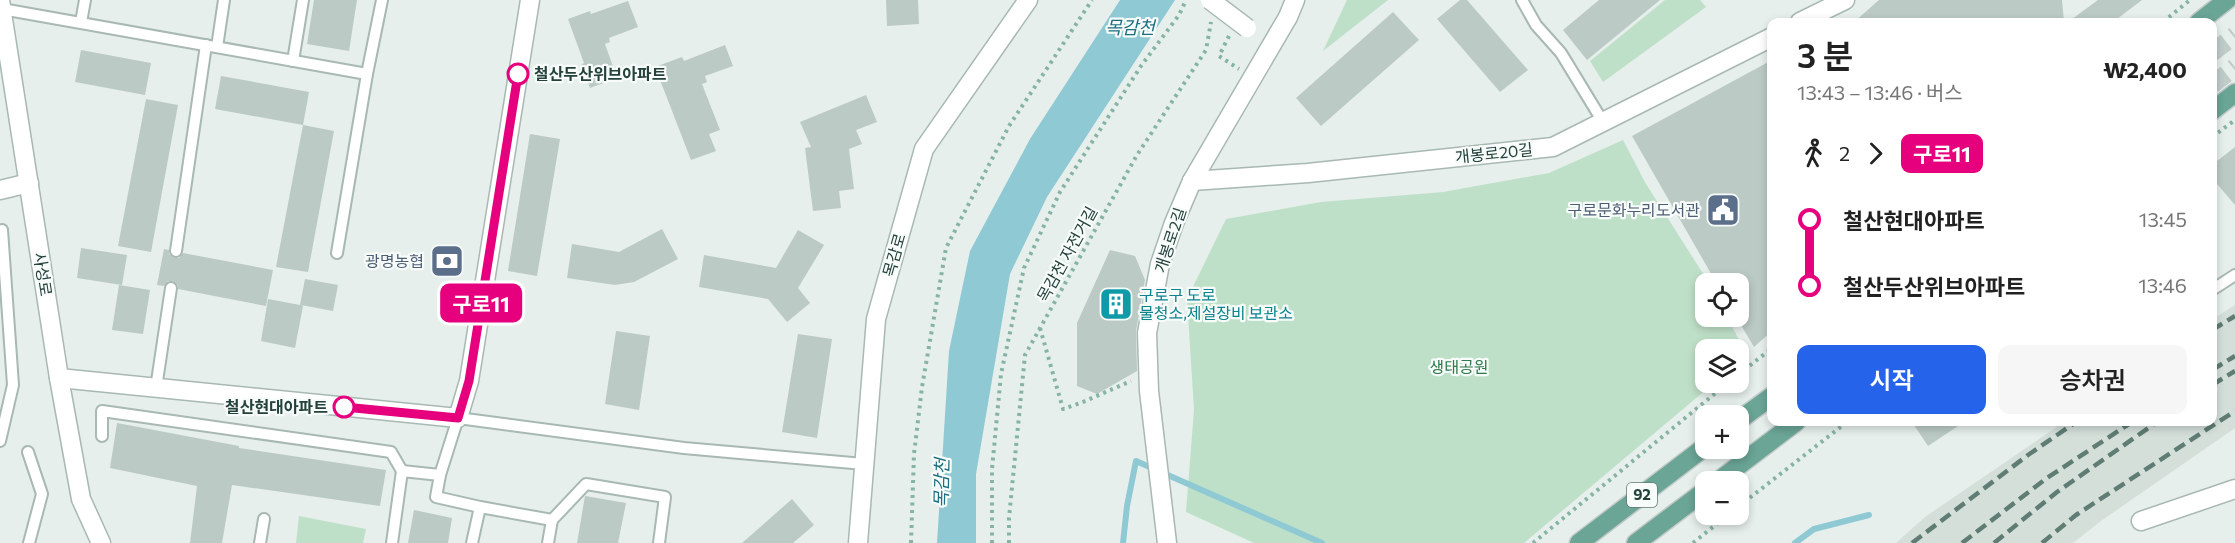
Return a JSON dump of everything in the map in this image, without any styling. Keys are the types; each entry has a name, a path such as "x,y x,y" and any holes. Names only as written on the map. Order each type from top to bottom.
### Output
{"main road":[{"path":"2204,18 2227,0"},
{"path":"2217,107 2235,93"},
{"path":"1749,413 1767,400"},
{"path":"1731,471 1791,426"},
{"name":"92","path":"1579,543 1695,454"},
{"name":"92","path":"1636,543 1695,498"}],"street":[{"path":"59,378 458,418 469,381 530,0"},
{"name":"목감로","path":"858,543 876,319 924,149 1028,0"},
{"name":"개봉로2길","path":"1167,543 1149,391 1147,333 1161,264 1174,223 1192,180 1295,0"},
{"path":"1808,18 1845,0"},
{"name":"사성로","path":"1,5 59,378 81,499 101,543"},
{"path":"1212,6 1270,46"},
{"name":"개봉로20길","path":"1192,180 1308,173 1553,147 1767,40"},
{"path":"0,190 29,183"},
{"path":"2141,521 2235,489"}],"lane":[{"path":"81,22 85,0"},
{"path":"176,251 211,46 224,0"},
{"path":"293,61 303,0"},
{"path":"337,253 367,74 382,0"},
{"path":"1522,0 1536,25 1561,53 1603,122"},
{"path":"1,5 81,22 367,74"},
{"path":"0,231 2,230 13,385 0,441"},
{"path":"2217,287 2235,275"},
{"path":"156,388 171,288"},
{"path":"102,436 102,411 391,452 402,471 392,543"},
{"path":"552,520 436,497 458,418 684,448 864,464"},
{"path":"28,452 42,494 29,543"},
{"path":"402,471 440,476"},
{"path":"548,543 552,520 586,484 665,497 659,543"},
{"path":"472,543 480,507"},
{"path":"260,543 264,519"}],"path":[{"path":"911,543 914,454 922,387 946,248 1009,126 1092,0"},
{"path":"992,543 992,469 1001,374 1024,268 1065,183 1141,66 1179,15 1186,0"},
{"path":"2168,18 2190,0"},
{"name":"목감천 자전거길","path":"1009,543 1009,518 1025,355 1137,155 1206,50 1212,6"},
{"path":"1219,56 1241,28"},
{"path":"2217,133 2235,120"},
{"path":"1040,327 1063,409 1149,372"},
{"path":"1749,366 1767,352"},
{"path":"1533,543 1716,393"},
{"path":"1749,498 1842,426"},
{"path":"1693,543 1715,525"}],"shaded area":[{"path":"2235,305 2235,428 2073,543 1896,543 1925,517 2058,426 2217,426 2217,316"}],"green space":[{"path":"1347,0 1388,0 1323,51"},
{"path":"1665,0 1700,0 1706,7 1603,82 1590,61"},
{"name":"생태공원","path":"1623,140 1646,184 1703,273 1695,273 1695,327 1732,327 1739,339 1695,339 1695,393 1702,393 1524,543 1254,543 1186,512 1194,410 1187,299 1226,219 1321,202 1443,192 1549,173"},
{"path":"299,516 366,529 363,543 296,543"}],"water":[{"name":"목감천","path":"1120,0 1175,0 1047,197 1010,274 976,474 976,543 937,543 949,351 970,251 1030,139"}],"building":[{"path":"314,0 357,0 349,51 307,44"},
{"path":"886,0 918,0 919,24 887,26"},
{"path":"1460,0 1467,0 1528,70 1500,92 1437,19"},
{"path":"1599,0 1660,0 1587,60 1563,30"},
{"path":"1879,0 2062,0 2064,18 1859,18"},
{"path":"2098,0 2142,0 2118,18 2073,18"},
{"path":"628,1 638,27 609,38 610,42 605,44 617,78 590,88 581,65 584,63 568,19 590,11 591,14"},
{"path":"1393,12 1419,40 1321,126 1296,98"},
{"path":"725,45 733,66 705,76 707,82 702,84 720,130 709,134 716,151 691,160 655,67 682,57 684,61"},
{"path":"81,50 151,63 145,95 75,82"},
{"name":"구로문화누리도서관","path":"1767,63 1767,335 1754,347 1742,327 1749,327 1749,273 1711,273 1632,136"},
{"path":"221,76 309,92 303,125 215,109"},
{"path":"866,95 877,122 856,130 862,144 849,149 854,189 839,191 841,208 813,211 805,148 811,147 800,122"},
{"path":"146,99 178,105 151,252 118,246"},
{"path":"303,125 334,131 308,272 276,267"},
{"path":"530,134 560,139 537,276 508,271"},
{"path":"2235,147 2235,205 2217,184 2217,161"},
{"path":"662,229 678,259 634,282 615,285 567,278 572,244 619,252"},
{"path":"798,230 824,245 798,288 810,303 787,322 768,299 699,287 704,255 776,268"},
{"path":"81,248 127,255 122,285 77,278"},
{"path":"164,249 169,250 169,254 174,258 179,258 183,253 273,270 266,306 178,289 178,285 173,281 168,281 164,286 157,285"},
{"name":"구로구 도로 물청소,제설장비 보관소","path":"1110,250 1135,256 1145,280 1136,331 1137,371 1097,394 1077,386 1077,323"},
{"path":"305,279 338,285 333,311 301,305 303,306 295,348 261,341 268,299 300,305"},
{"path":"119,285 150,290 143,334 112,330"},
{"path":"616,331 650,336 639,410 605,404"},
{"path":"798,334 832,339 817,438 782,432"},
{"path":"117,423 239,446 239,448 386,470 380,506 232,485 222,543 190,543 197,486 110,468"},
{"path":"1915,426 1958,426 1928,446"},
{"path":"585,496 626,503 618,543 577,543"},
{"path":"792,499 814,525 793,543 742,543"},
{"path":"414,510 452,518 448,543 408,543"}],"waterway":[{"path":"1123,543 1127,506 1136,461 1322,543"},
{"path":"1795,543 1814,529 1869,515"}],"tunnel":[{"path":"2217,49 2235,35"},
{"path":"2217,81 2235,67"}],"railway":[{"path":"2217,327 2235,316"},
{"path":"2217,367 2235,356"},
{"path":"2217,382 2235,371"},
{"path":"2217,423 2235,411"},
{"path":"1912,543 2070,426"},
{"path":"1962,543 2047,478 2126,426"},
{"path":"1994,543 2057,492 2151,426"},
{"path":"2042,543 2076,515 2212,426"}],"bus line":[{"name":"구로11","path":"344,407 458,418 469,381 518,74"}],"place":[{"name":"철산두산위브아파트","path":"518,74"},
{"name":"구로문화누리도서관","path":"1723,210"},
{"name":"광명농협","path":"447,261"},
{"name":"구로구 도로 물청소,제설장비 보관소","path":"1116,304"},
{"name":"철산현대아파트","path":"344,407"}]}
